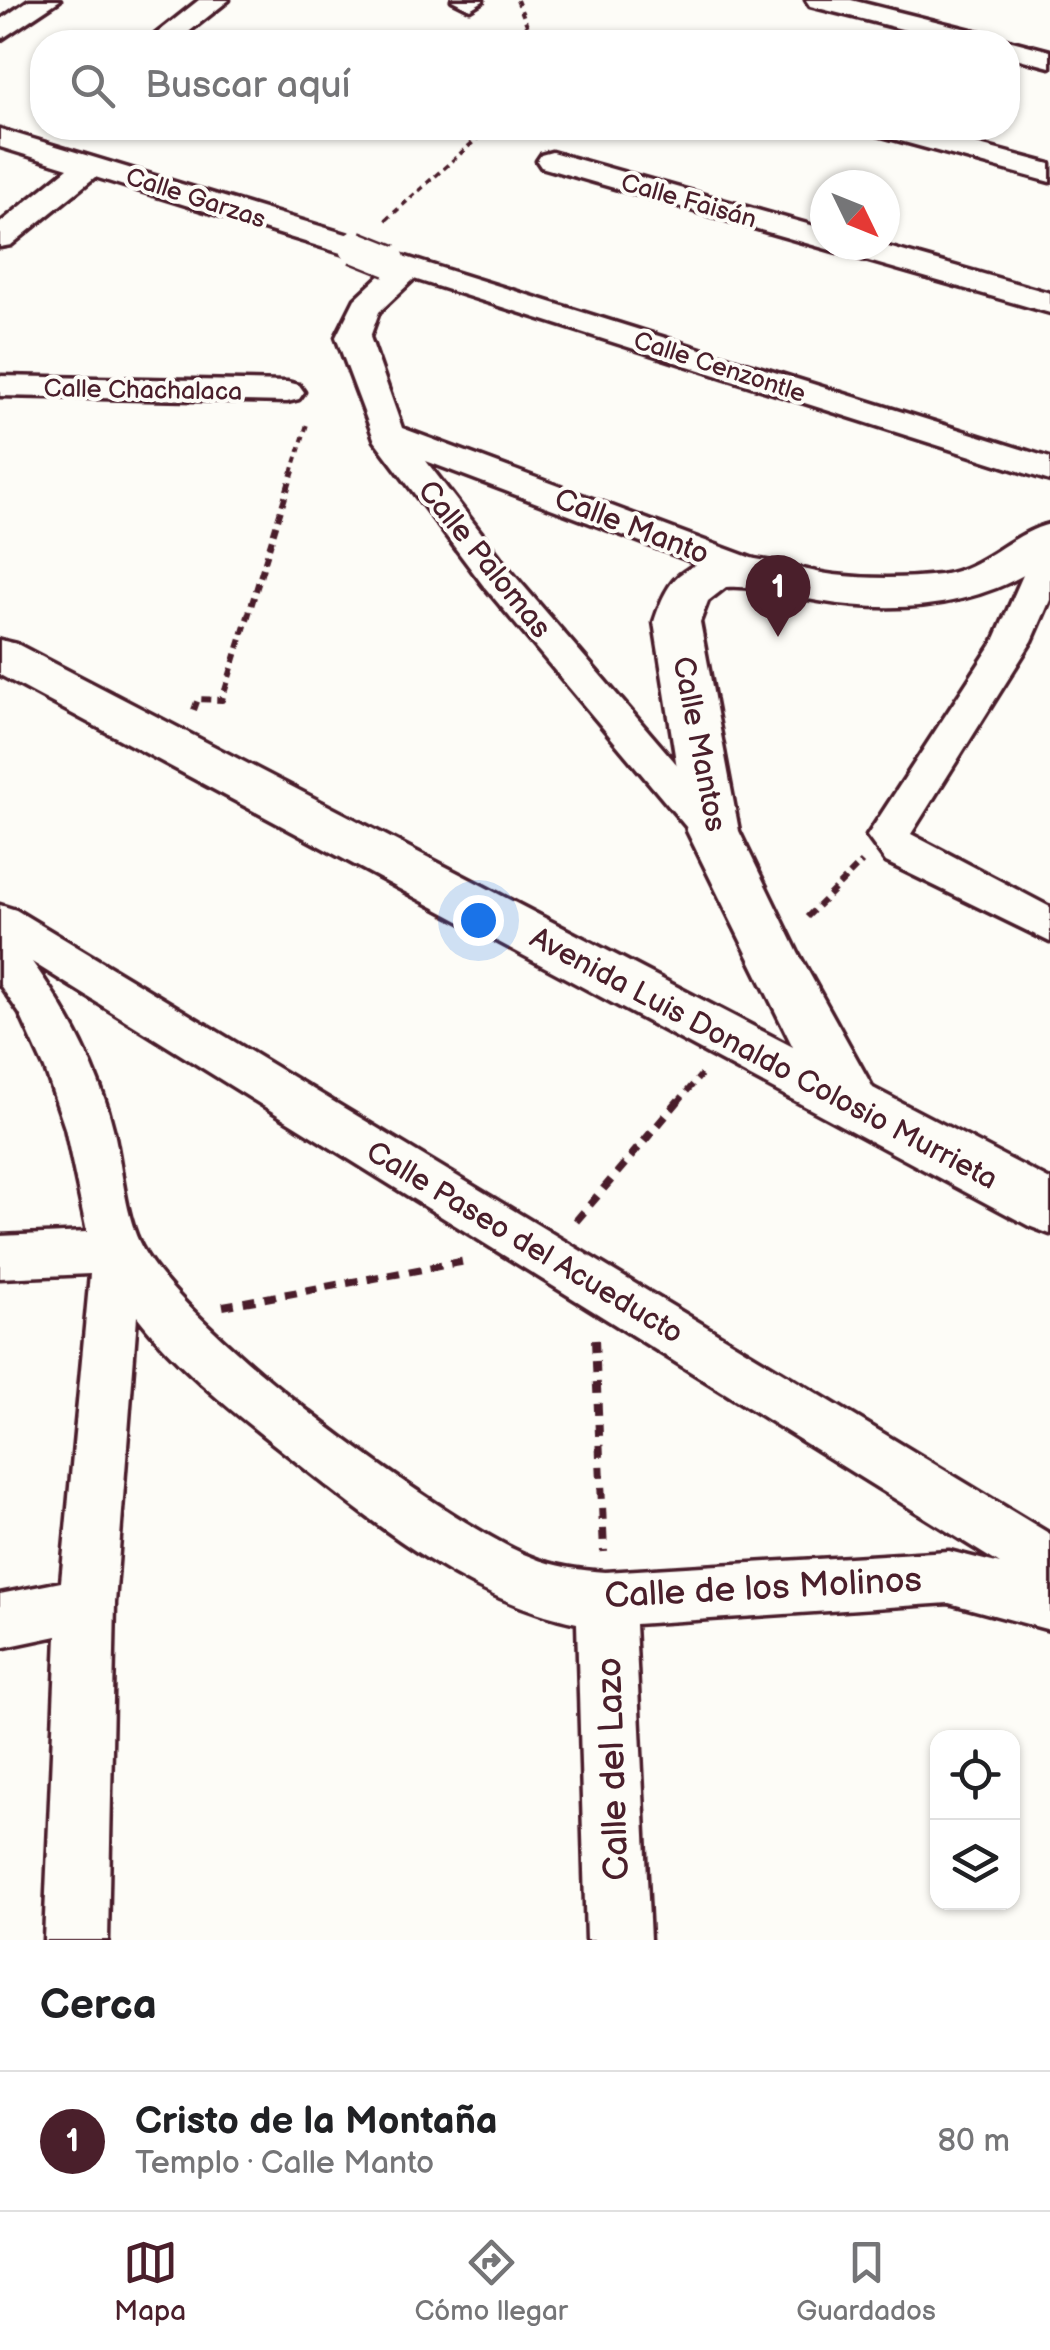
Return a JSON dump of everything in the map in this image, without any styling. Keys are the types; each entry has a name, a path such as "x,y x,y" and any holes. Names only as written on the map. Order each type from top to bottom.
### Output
{"street":[{"path":"0,32 46,0"},
{"path":"175,30 216,0"},
{"path":"819,0 938,30"},
{"path":"1020,51 1050,59"},
{"name":"Calle Garzas","path":"32,140 92,164 399,264"},
{"path":"929,140 1050,173"},
{"name":"Calle Faisán","path":"552,162 810,235"},
{"path":"0,238 92,164"},
{"path":"899,260 1050,303"},
{"name":"Calle Palomas","path":"399,264 355,321 353,337 387,434 496,577 713,831"},
{"name":"Calle Cenzontle","path":"399,264 1050,470"},
{"name":"Calle Chachalaca","path":"0,386 299,400"},
{"name":"Calle Manto","path":"387,434 749,570 826,589 875,593 959,587 994,575 1050,538"},
{"path":"1050,557 1031,645 888,836 901,852 1050,926"},
{"name":"Calle Mantos","path":"749,570 715,575 691,590 680,605 677,622 713,831 771,953 852,1104"},
{"name":"Avenida Luis Donaldo Colosio Murrieta","path":"0,655 1050,1208"},
{"name":"Calle Paseo del Acueducto","path":"0,921 27,963 1050,1564"},
{"name":"Calle de los Molinos","path":"27,963 40,1007 90,1128 98,1182 117,1252 87,1602 76,1940"},
{"path":"0,1258 117,1252"},
{"name":"Calle de los Molinos","path":"117,1252 168,1318 234,1381 402,1512 518,1580 574,1596 606,1598 949,1577 1050,1603"},
{"name":"Calle del Lazo","path":"606,1598 618,1940"},
{"path":"0,1621 87,1602"}],"path":[{"path":"516,0 529,30"},
{"path":"382,222 475,140"},
{"path":"180,750 198,699 222,700 299,400"},
{"path":"771,953 888,836"},
{"path":"206,1309 478,1258"}],"place":[{"name":"Cristo de la Montaña","path":"778,637"}]}
